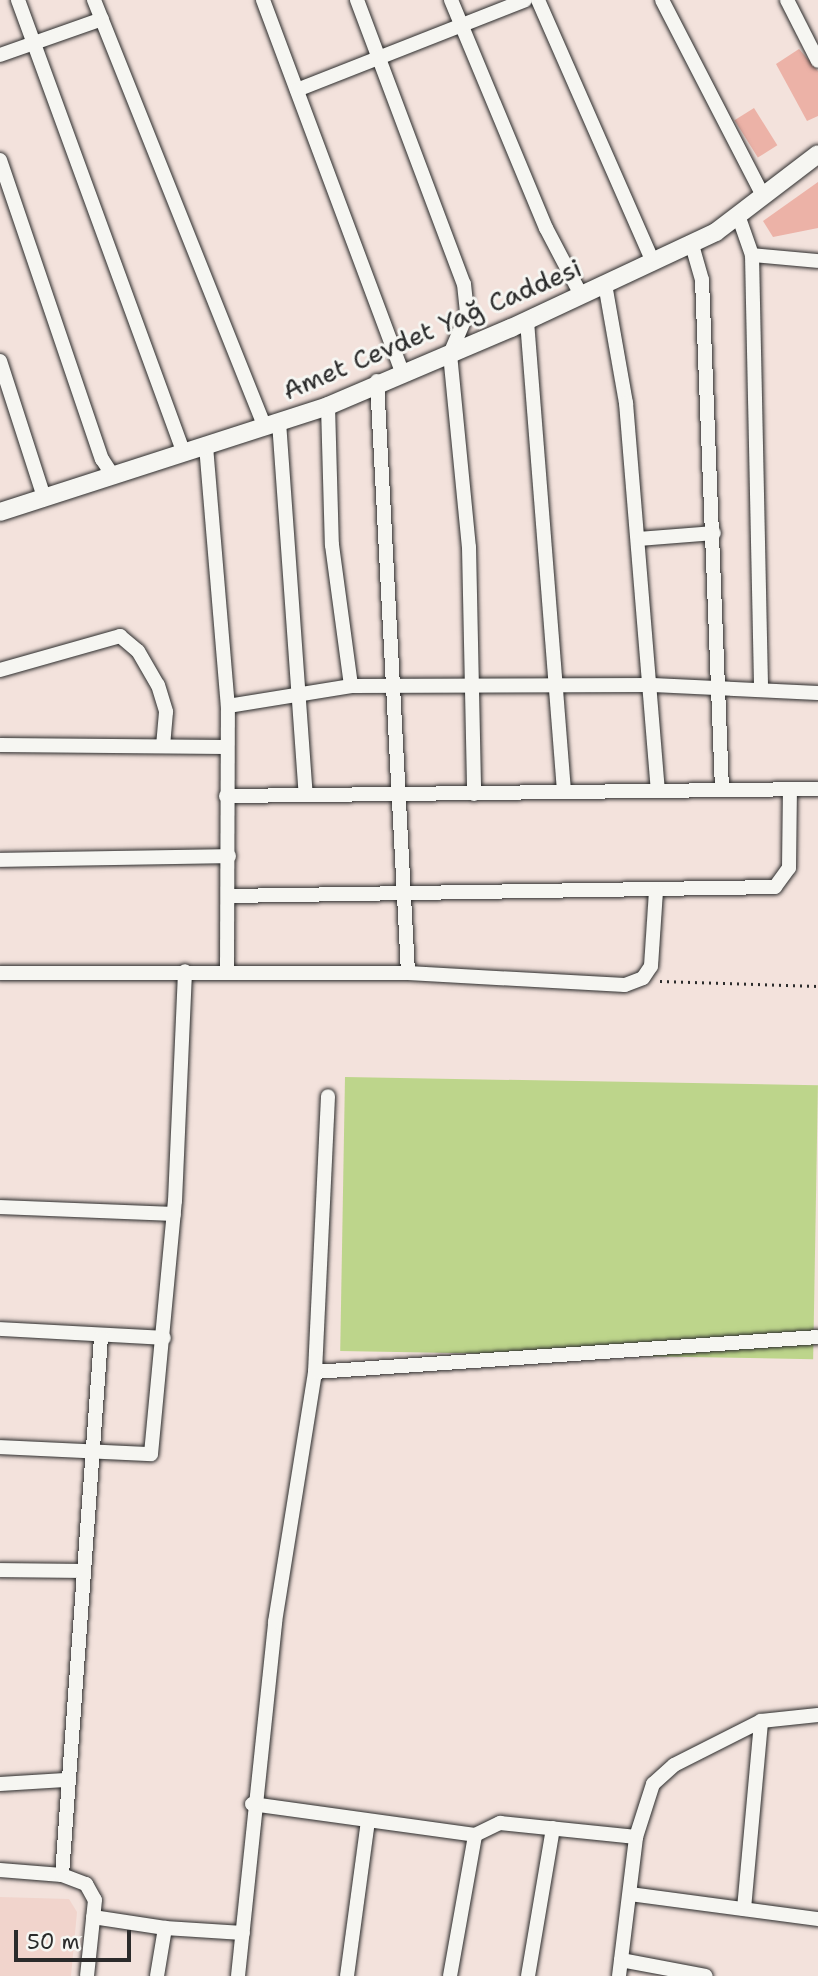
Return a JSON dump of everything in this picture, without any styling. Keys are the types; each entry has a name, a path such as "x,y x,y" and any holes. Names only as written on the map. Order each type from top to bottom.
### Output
{"street":[{"path":"18,0 184,453"},
{"path":"94,0 272,424 300,691 306,795"},
{"path":"263,0 401,370"},
{"path":"357,0 464,284 467,314 450,354 469,547 474,794"},
{"path":"451,0 546,228 582,295"},
{"path":"297,90 381,60 525,0"},
{"path":"538,0 653,261"},
{"path":"662,0 763,196"},
{"path":"787,0 818,61"},
{"path":"0,55 102,19"},
{"name":"Amet Cevdet Yağ Caddesi","path":"0,512 43,494 113,476 328,405 401,370 450,354 527,321 692,245 738,215 818,154"},
{"path":"0,160 102,459 113,476"},
{"path":"738,215 752,255 761,690"},
{"path":"692,245 702,279 722,790"},
{"path":"752,255 818,261"},
{"path":"605,284 626,403 653,685 658,791"},
{"path":"527,321 559,690 564,792"},
{"path":"0,361 43,494"},
{"path":"377,381 396,688 408,973"},
{"path":"328,405 332,545 351,686"},
{"path":"206,446 228,706 225,747 229,856 227,970"},
{"path":"639,539 714,533"},
{"path":"0,670 120,636 138,651 158,685 166,712 163,745"},
{"path":"228,706 300,691 351,686 559,690 653,685 818,693"},
{"path":"0,745 225,747"},
{"path":"228,896 406,889 656,890 784,881 790,789"},
{"path":"226,796 818,789"},
{"path":"0,860 229,856"},
{"path":"0,973 227,970 408,973 625,985 643,978 653,959 656,890"},
{"path":"0,1447 90,1454 151,1454 174,1214 185,971"},
{"path":"238,1976 252,1804 315,1371 328,1096"},
{"path":"0,1207 174,1214"},
{"path":"0,1329 79,1330 101,1338 164,1338"},
{"path":"315,1371 818,1336"},
{"path":"62,1875 65,1780 79,1571 101,1338"},
{"path":"0,1570 79,1571"},
{"path":"619,1976 636,1837 653,1784 674,1766 761,1721 818,1715"},
{"path":"744,1909 761,1721"},
{"path":"0,1784 65,1780"},
{"path":"252,1804 475,1835 500,1823 636,1837"},
{"path":"346,1976 368,1821"},
{"path":"528,1976 553,1828"},
{"path":"450,1976 475,1835"},
{"path":"0,1870 62,1875 86,1884 95,1900 87,1976"},
{"path":"630,1894 818,1919"},
{"path":"93,1917 165,1928 243,1933"},
{"path":"157,1976 165,1928"},
{"path":"621,1960 706,1976"}],"path":[{"path":"643,978 818,986"}],"shaded area":[{"path":"0,1897 69,1899 77,1912 71,1976 0,1976"}],"green space":[{"path":"345,1077 818,1085 813,1359 340,1351"}],"building":[{"path":"799,49 818,71 818,116 807,121 776,64"},
{"path":"754,108 777,145 758,158 734,120"},
{"path":"818,182 818,228 773,237 763,221"}]}
